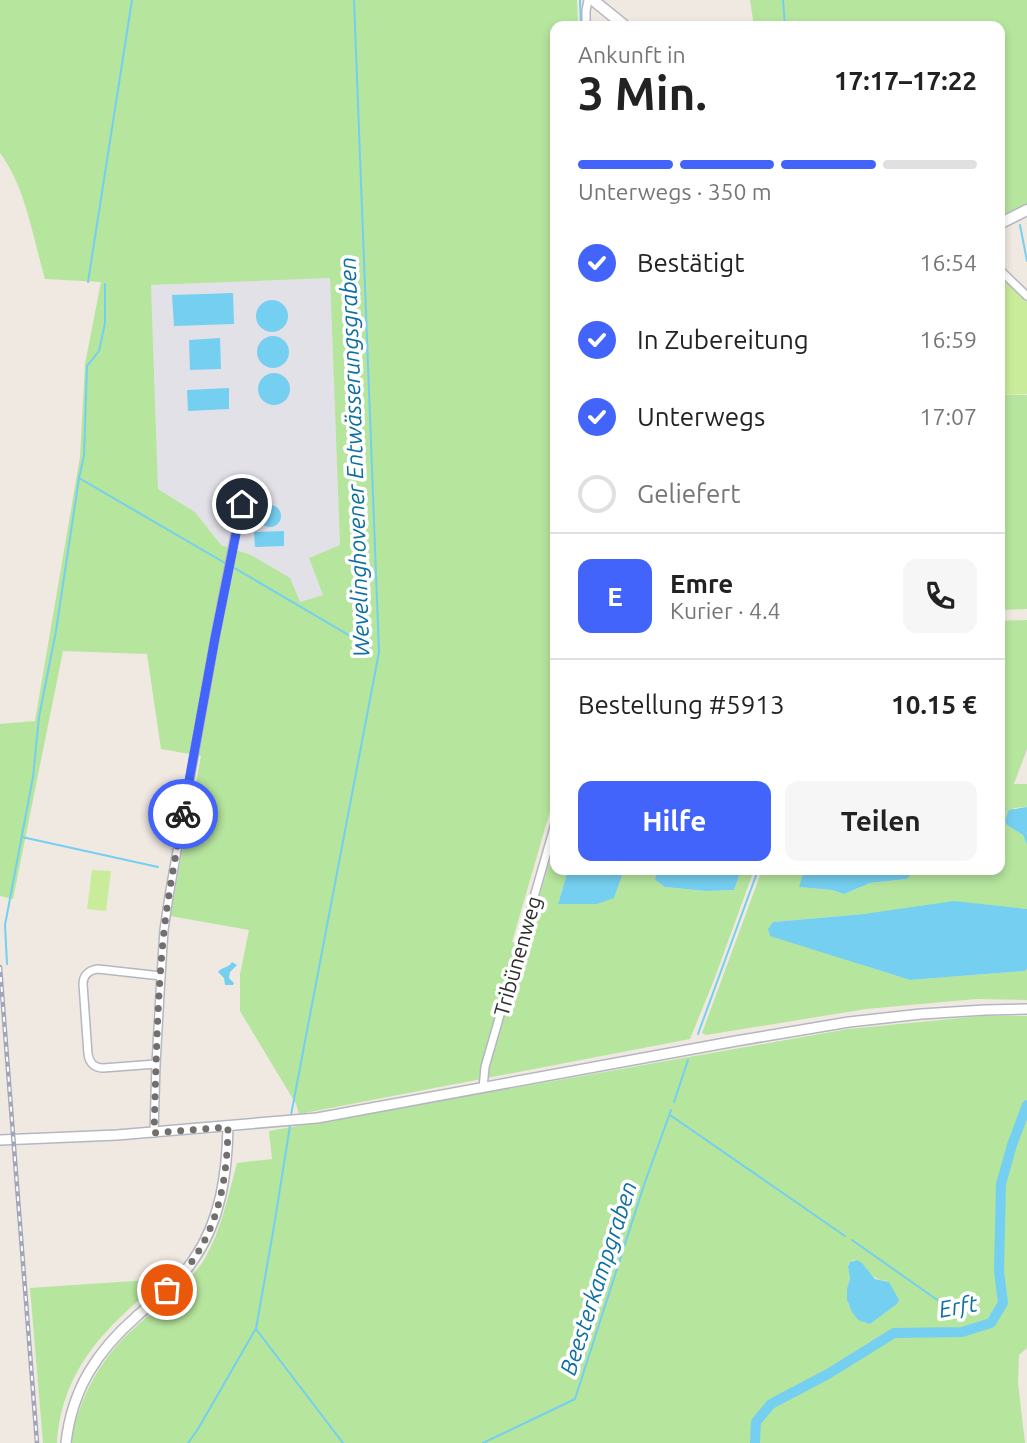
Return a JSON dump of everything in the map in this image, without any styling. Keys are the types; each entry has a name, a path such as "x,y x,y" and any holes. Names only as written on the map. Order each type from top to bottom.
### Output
{"main road":[{"path":"591,0 618,21"},
{"path":"1005,221 1027,211"}],"street":[{"path":"586,21 586,11 591,0"},
{"path":"1005,275 1027,296"},
{"path":"154,1133 163,941 169,895 242,504"},
{"name":"Tribünenweg","path":"483,1088 485,1067 550,841"},
{"path":"156,1064 103,1068 93,1064 88,1054 83,982 87,974 97,969 161,976"},
{"path":"0,1140 154,1133 326,1117 863,1020 965,1011 1027,1009"},
{"path":"66,1443 77,1396 97,1357 120,1331 181,1276 204,1242 223,1191 228,1127"}],"shaded area":[{"path":"330,278 340,545 324,595 300,602 251,555 221,545 195,512 158,489 151,285"}],"green space":[{"path":"0,0 577,0 578,21 550,21 550,811 512,942 525,943 550,861 550,875 566,875 558,903 614,898 622,875 656,875 655,880 665,887 706,891 734,890 739,875 752,875 690,1039 299,1114 296,1104 240,1011 240,974 249,930 170,916 201,756 161,749 147,654 63,651 13,899 0,896 0,724 35,721 80,457 85,364 101,282 45,279 22,197 0,153","holes":["330,278 340,545 309,558 323,595 300,602 290,578 251,555 221,545 195,512 158,489 151,285"]},
{"path":"750,0 1027,0 1027,204 1005,214 1005,21 753,21"},
{"path":"1005,281 1027,300 1027,394 1005,395"},
{"path":"1005,395 1027,395 1027,609 1005,610"},
{"path":"1027,620 1027,749 1014,784 1027,784 1027,807 1014,808 1007,825 1023,835 1027,845 1027,909 1006,907 864,914 774,922 859,964 910,980 1027,969 1027,1000 976,999 866,1009 706,1035 702,1033 760,875 803,875 800,887 844,894 870,883 907,879 910,875 1005,875 1005,621"},
{"path":"92,870 111,871 106,911 87,909"},
{"path":"982,1016 1027,1016 1027,1348 1019,1355 1018,1383 1025,1443 70,1443 77,1415 88,1390 110,1354 128,1333 194,1273 204,1260 220,1225 237,1163 272,1159 269,1131 848,1029","holes":["853,1260 875,1277 887,1281 898,1303 870,1324 848,1304 848,1264"]},
{"path":"164,1279 125,1313 92,1349 68,1392 57,1443 43,1443 30,1288"}],"water":[{"path":"233,293 234,324 174,326 172,295"},
{"path":"272,300 283,305 288,316 283,327 272,332 261,327 256,316 261,305"},
{"path":"273,336 284,341 289,352 284,363 273,368 262,363 257,352 262,341"},
{"path":"220,338 221,369 190,370 189,340"},
{"path":"274,373 285,378 290,389 285,400 274,405 263,400 258,389 263,378"},
{"path":"229,388 229,409 188,411 187,390"},
{"path":"270,505 278,508 281,516 278,524 270,527 262,524 259,516 262,508"},
{"path":"284,531 284,546 255,547 254,532"},
{"path":"1027,807 1027,845 1023,835 1005,821 1009,810"},
{"path":"567,875 622,875 614,898 597,904 558,904"},
{"path":"656,875 739,875 734,890 706,891 665,887 655,880"},
{"path":"803,875 910,875 907,879 870,883 844,894 832,890 799,887"},
{"path":"954,901 1027,909 1027,969 910,980 770,936 768,929 773,922 864,914"},
{"path":"232,962 237,965 230,972 229,978 234,983 225,985 224,978 218,972"},
{"path":"857,1260 875,1279 889,1282 899,1300 870,1324 858,1320 847,1300 850,1279 848,1266 850,1262"}],"waterway":[{"path":"88,282 132,0"},
{"name":"Wevelinghovener Entwässerungsgraben","path":"291,1115 379,652 354,0"},
{"path":"580,0 581,21"},
{"name":"Beesterkampgraben","path":"783,0 785,21"},
{"path":"1020,225 1027,261"},
{"path":"105,284 105,323 99,351 87,366 84,456 79,478 225,563"},
{"path":"7,964 5,925 33,777 39,717 56,631 79,478"},
{"path":"231,566 369,647"},
{"path":"22,837 158,867"},
{"name":"Beesterkampgraben","path":"698,1034 756,875"},
{"name":"Beesterkampgraben","path":"674,1102 688,1060"},
{"name":"Erft","path":"755,1443 756,1422 771,1404 828,1374 894,1333 962,1332 991,1323 1003,1303 999,1271 1001,1184 1027,1105"},
{"name":"Beesterkampgraben","path":"483,1443 575,1399 671,1110"},
{"path":"670,1115 845,1236"},
{"name":"Wevelinghovener Entwässerungsgraben","path":"290,1126 256,1329 343,1443"},
{"path":"852,1240 953,1311"},
{"path":"188,1443 255,1330"}],"railway":[{"path":"0,967 37,1443"}],"way so far":[{"path":"167,1290 196,1257 213,1223 224,1186 228,1137 228,1127 154,1133 163,941 183,814"}],"route":[{"path":"183,814 242,504"}]}
